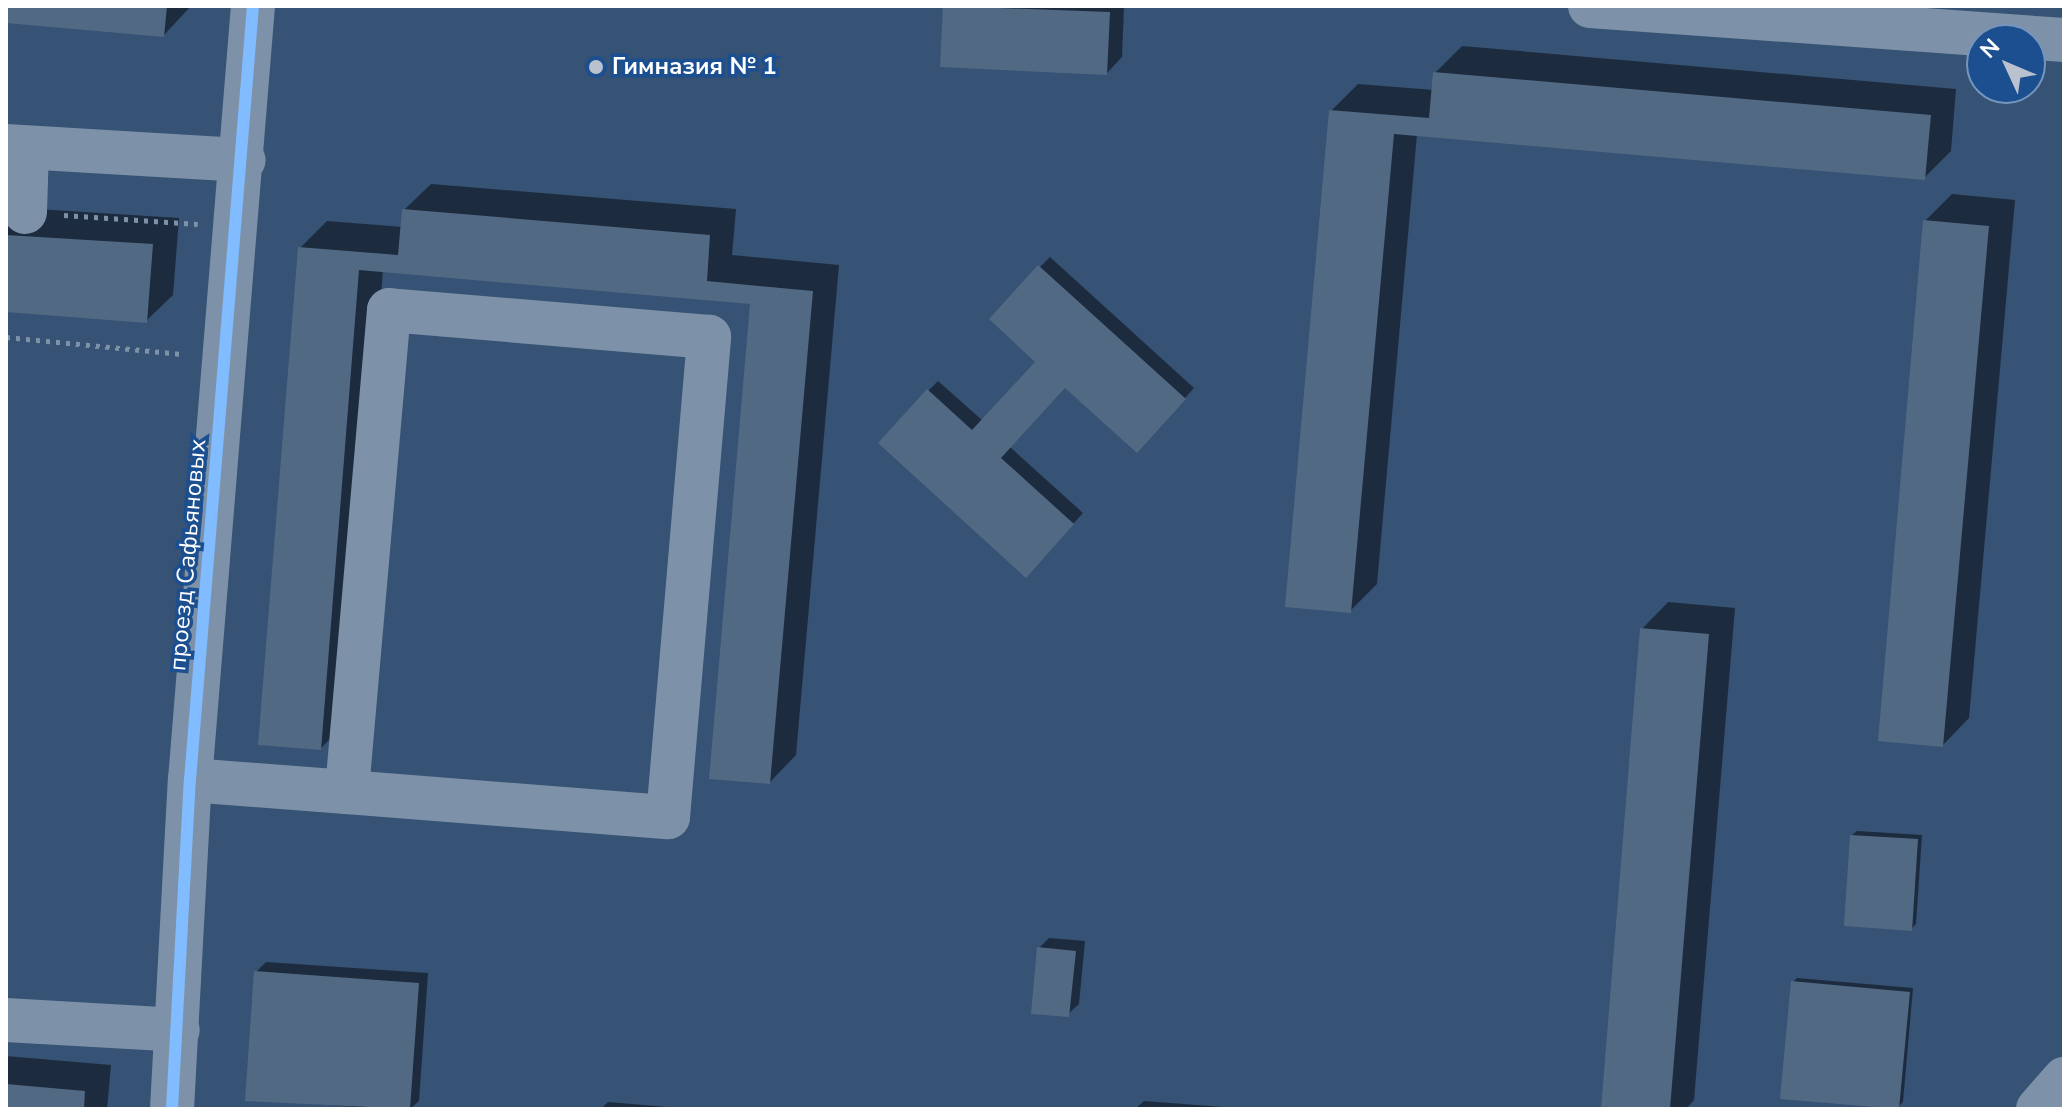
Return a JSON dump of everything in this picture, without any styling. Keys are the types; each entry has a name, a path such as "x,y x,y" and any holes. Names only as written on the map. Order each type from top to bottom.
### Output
{"street":[{"name":"проезд Сафьяновых","path":"172,1109 190,780 239,227 253,6"},
{"path":"1590,6 1741,12 2064,40"},
{"path":"25,212 17,147 244,160"},
{"path":"190,780 668,817 709,337 389,310 347,792"},
{"path":"6,1020 178,1030"},
{"path":"2038,1109 2064,1079"}],"path":[{"path":"25,212 239,227"},
{"path":"6,337 227,359"}],"building":[{"path":"6,6 167,6 164,37 6,23"},
{"path":"943,6 1110,12 1107,75 940,67"},
{"path":"1433,72 1931,115 1925,180 1394,134 1351,613 1285,607 1329,110 1429,118"},
{"path":"402,209 710,235 707,281 813,291 770,784 709,779 750,304 359,270 321,750 258,745 298,247 398,255"},
{"path":"1923,220 1989,226 1943,747 1878,741"},
{"path":"6,235 153,244 147,323 6,312"},
{"path":"1038,265 1186,399 1137,453 1065,388 1001,458 1074,524 1026,578 878,443 927,389 972,430 1035,362 989,319"},
{"path":"1640,628 1709,634 1670,1109 1601,1109"},
{"path":"1850,835 1918,839 1912,931 1844,926"},
{"path":"1037,947 1076,951 1069,1017 1031,1014"},
{"path":"254,971 419,983 410,1109 245,1101"},
{"path":"1791,981 1910,992 1899,1109 1780,1099"},
{"path":"6,1084 85,1091 84,1109 6,1109"}],"cycle path":[{"path":"172,1109 190,780 253,6"}],"place":[{"name":"Гимназия № 1","path":"596,67"}]}
